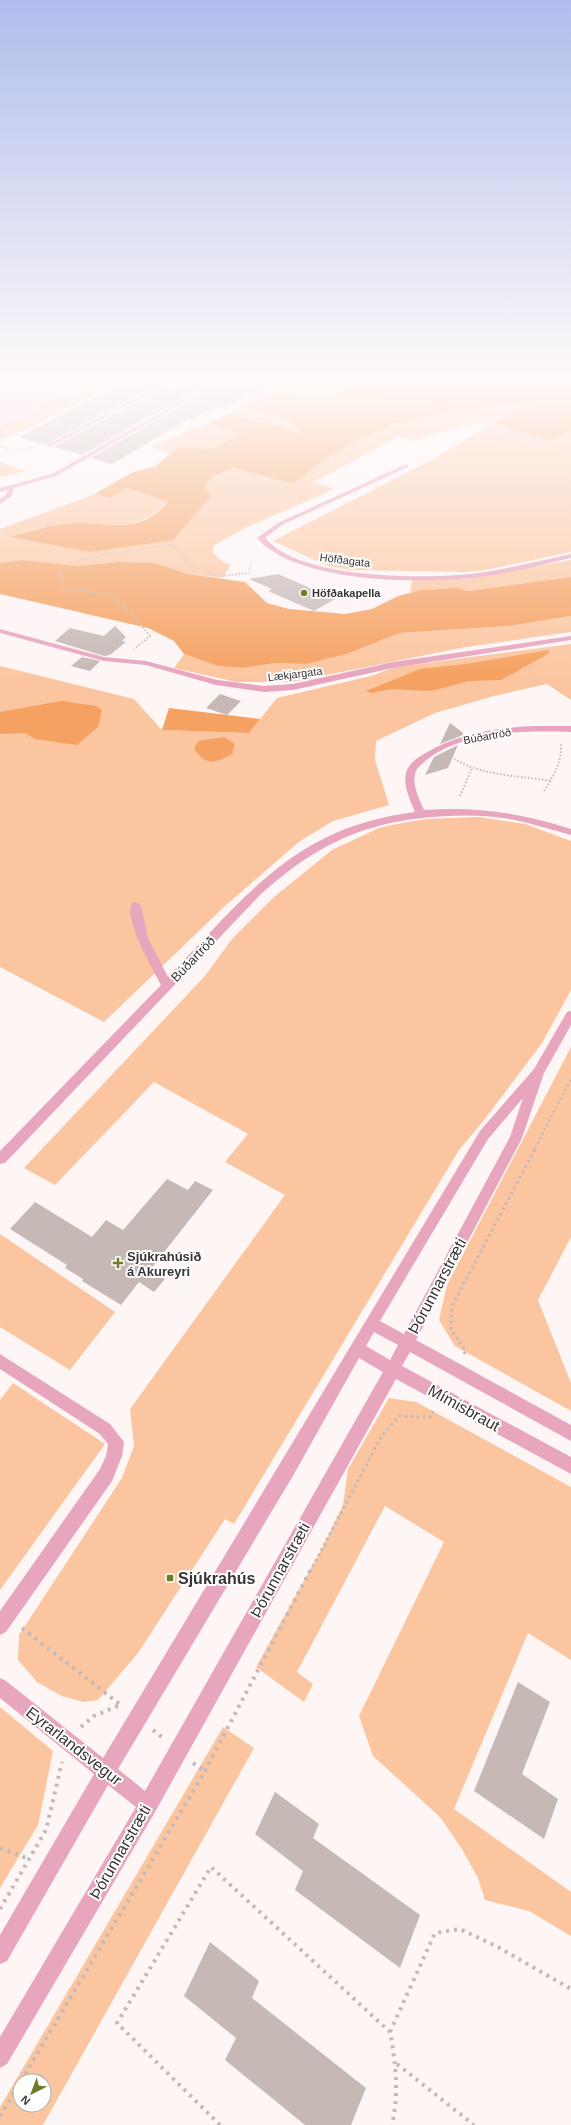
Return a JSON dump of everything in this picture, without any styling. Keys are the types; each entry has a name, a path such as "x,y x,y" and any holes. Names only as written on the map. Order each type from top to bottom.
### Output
{"street":[{"path":"0,490 35,481"},
{"name":"Höfðagata","path":"373,481 280,524 261,538 274,550 294,560 315,568 354,574 429,577 470,576 571,556"},
{"path":"0,502 10,495 10,488"},
{"name":"Lækjargata","path":"0,631 104,659 146,663 234,686 279,688 314,684 393,665 571,638"},
{"name":"Búðartröð","path":"421,815 411,788 410,774 416,765 433,751 464,739 498,732 559,728 571,729"},
{"name":"Búðartröð","path":"0,1159 257,892 279,872 300,857 338,835 386,819 444,813 488,812 524,818 571,832"},
{"path":"136,906 137,922 142,939 168,984"},
{"name":"Þórunnarstræti","path":"0,1954 106,1771 288,1468 371,1323 484,1136 538,1072 571,1015"},
{"name":"Þórunnarstræti","path":"0,2057 148,1805 393,1369 516,1138 538,1072"},
{"name":"Mímisbraut","path":"371,1323 571,1434"},
{"name":"Mímisbraut","path":"356,1349 571,1466"},
{"path":"0,1361 105,1429 116,1442 114,1456 106,1475 4,1621"},
{"name":"Eyrarlandsvegur","path":"0,1687 148,1805"}],"path":[{"path":"120,661 150,636 131,613 111,595 64,588 58,574 60,571 83,560 172,544 191,566 220,576 230,577 249,574 251,564"},
{"path":"544,791 552,780 562,754 559,728"},
{"path":"440,748 460,764 499,776 552,780"},
{"path":"460,796 472,768"},
{"path":"455,1370 466,1351 451,1330 452,1306 571,1079"},
{"path":"25,2073 205,1771 381,1437 399,1416 430,1417 442,1396"},
{"path":"4,1621 138,1718 205,1771"},
{"path":"0,1909 46,1830 60,1767 69,1742 85,1722 108,1709 120,1705"},
{"path":"0,1848 29,1859"},
{"path":"220,2125 117,2023 211,1867 390,2032"},
{"path":"392,2125 397,2106 396,2064 390,2032 435,1933 460,1929 496,1946 571,1989"},
{"path":"396,2064 474,2125"},
{"path":"0,2116 12,2096"}],"shaded area":[{"path":"117,481 208,481 205,484 205,489 212,495 173,540 90,552 9,537 47,527 70,523 122,525 134,523 145,520 157,513 168,502 127,488 110,498 95,494"},
{"path":"207,481 283,481 293,484 297,481 316,481 314,482 334,489 241,530 213,546 213,553 223,562 230,565 223,578 188,574 155,563 117,562 77,566 23,560 0,563 0,529 95,494 110,498 127,488 168,502 145,519 133,523 110,525 70,523 40,528 10,537 90,552 196,513 212,495 205,489 205,483"},
{"path":"283,481 297,481 293,484"},
{"path":"390,481 571,481 571,552 486,570 464,572 349,570 328,566 273,541"},
{"path":"23,560 77,566 117,562 155,563 188,574 245,582 267,603 289,609 345,614 372,609 398,596 422,590 457,588 468,591 571,577 571,616 509,626 400,633 347,654 306,664 276,663 243,668 218,666 184,654 174,641 148,628 0,594 0,563"},
{"path":"571,560 571,577 468,591 439,589 410,593 412,580 462,579"},
{"path":"571,616 571,632 466,647 291,682 236,682 174,668 184,654 218,666 243,668 276,663 306,664 347,654 400,633 509,626"},
{"path":"571,644 571,700 547,684 494,696 435,713 376,741 375,760 389,805 333,821 300,841 226,905 104,1022 0,967 0,666 134,699 162,730 249,733 277,698 371,676 396,667"},
{"path":"549,650 548,654 501,680 469,681 431,691 391,689 372,693 366,691 420,669 465,664"},
{"path":"61,701 96,706 102,710 98,727 77,745 35,739 25,733 0,734 0,712"},
{"path":"169,708 260,719 249,733 162,730"},
{"path":"224,737 235,744 232,754 221,760 211,762 207,761 198,754 194,748 199,741"},
{"path":"478,817 525,824 571,841 571,990 542,1043 484,1120 459,1150 234,1524 225,1519 138,1653 98,1700 83,1702 62,1696 37,1682 18,1660 19,1635 122,1478 134,1446 130,1409 285,1195 225,1162 248,1134 154,1082 55,1185 24,1168 204,977 232,939 274,897 332,850 379,828 426,819"},
{"path":"571,1047 571,1237 538,1300 571,1383 571,1411 455,1346 439,1320 447,1285"},
{"path":"0,1234 115,1312 70,1370 0,1327"},
{"path":"13,1383 105,1444 0,1590 0,1400"},
{"path":"389,1398 416,1402 571,1487 571,1660 528,1633 454,1809 571,1892 571,1936 529,1911 485,1900 478,1878 462,1849 440,1817 373,1756 359,1716 444,1542 385,1506 297,1672 313,1684 304,1702 256,1667 321,1550 343,1505 348,1469"},
{"path":"0,1707 53,1751 38,1825 0,1888"},
{"path":"223,1727 254,1748 52,2109 52,2073 20,2073"},
{"path":"12,2087 12,2113 50,2113 43,2125 0,2125 0,2107"}],"building":[{"name":"Höfðakapella","path":"278,574 335,599 314,611 268,591 272,589 249,579"},
{"path":"115,626 126,637 122,641 126,642 110,655 104,656 55,641 70,628 104,636"},
{"path":"82,657 100,661 90,671 71,666"},
{"path":"220,694 241,701 227,715 206,708"},
{"path":"450,723 463,733 463,735 440,744"},
{"path":"458,745 448,768 425,775 434,757"},
{"path":"167,1179 188,1190 195,1181 213,1190 150,1270 165,1279 154,1292 139,1282 121,1305 82,1281 83,1279 65,1268 67,1265 10,1229 35,1202 92,1237 106,1220 123,1230"},
{"path":"518,1682 550,1702 522,1774 558,1799 544,1839 474,1791"},
{"path":"275,1792 319,1824 313,1838 420,1915 400,1968 295,1890 303,1871 255,1834"},
{"path":"210,1942 259,1981 252,1998 366,2088 351,2125 305,2125 225,2060 236,2038 184,1996"}],"place":[{"name":"Höfðakapella","path":"304,593"},
{"name":"Sjúkrahúsið á Akureyri","path":"118,1263"},
{"name":"Sjúkrahús","path":"170,1578"}]}
